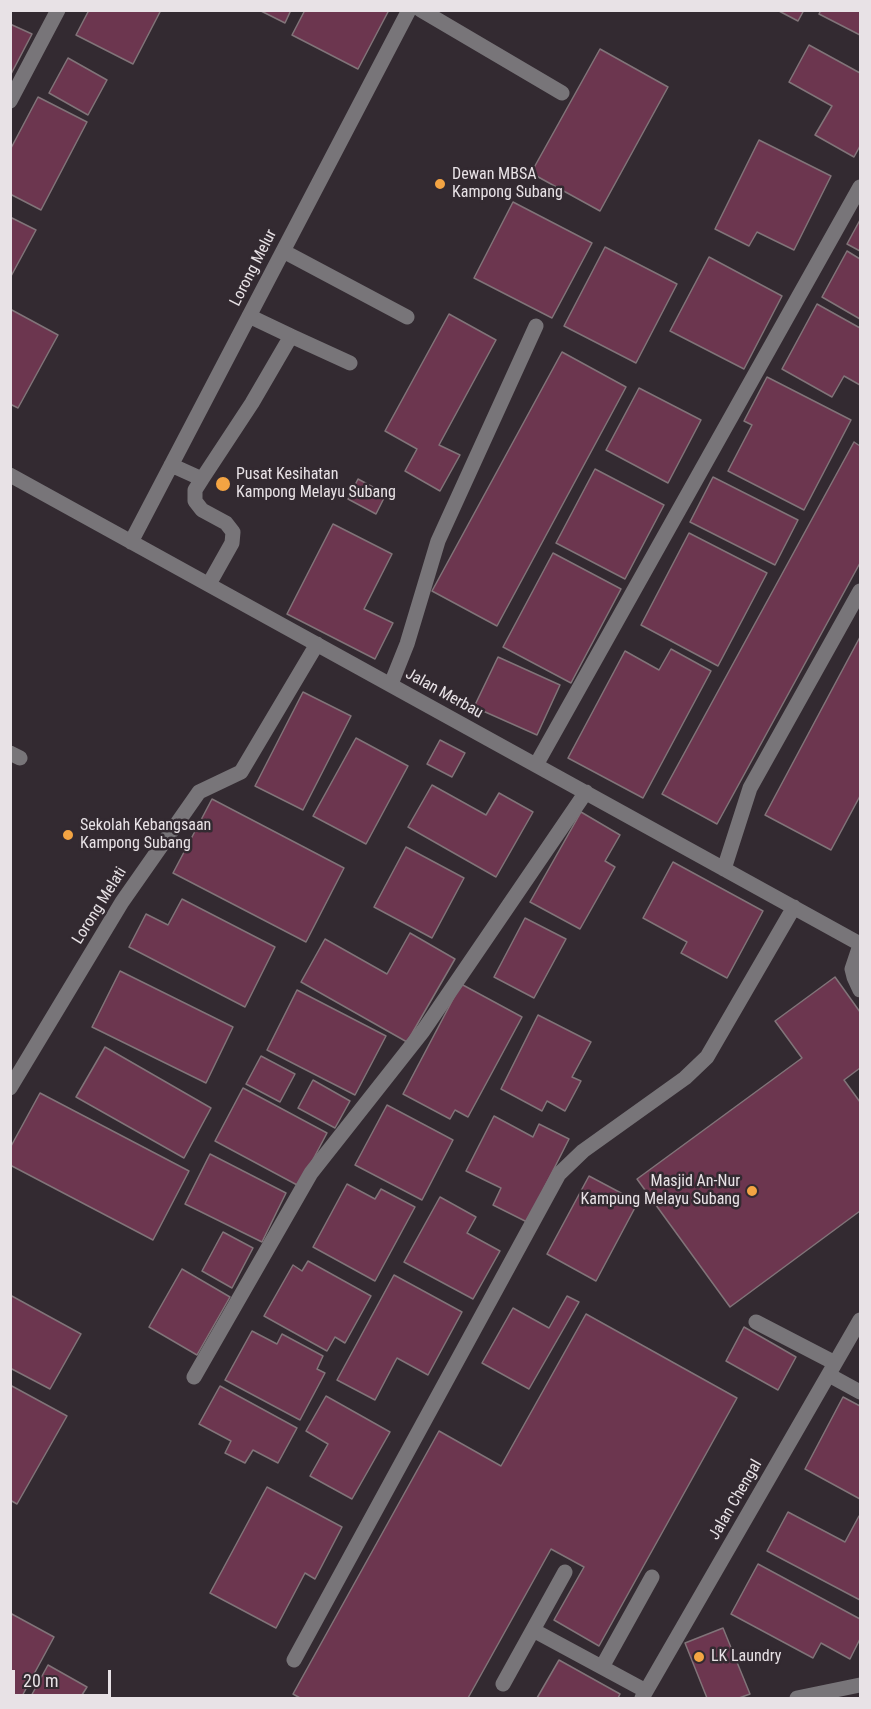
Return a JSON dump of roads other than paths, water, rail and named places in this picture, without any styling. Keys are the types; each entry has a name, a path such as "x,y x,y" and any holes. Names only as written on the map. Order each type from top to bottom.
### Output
{"street":[{"path":"10,101 58,10"},
{"name":"Lorong Melur","path":"131,542 409,10"},
{"path":"421,10 562,93"},
{"path":"536,765 861,187"},
{"path":"283,251 407,317"},
{"path":"249,316 350,363"},
{"path":"391,684 407,644 438,541 536,326"},
{"path":"209,584 232,543 233,532 226,523 202,510 195,501 195,490 269,376 291,336"},
{"path":"171,465 202,478"},
{"name":"Jalan Merbau","path":"10,475 861,945"},
{"path":"724,869 750,788 861,591"},
{"name":"Lorong Melati","path":"10,1088 122,902 199,792 241,772 317,644"},
{"path":"194,1377 311,1173 423,1031 586,792"},
{"path":"294,1660 559,1174 583,1151 686,1078 707,1057 794,907"},
{"path":"861,945 852,969 861,990"},
{"name":"Jalan Chengal","path":"644,1695 861,1320"},
{"path":"756,1322 832,1369 861,1392"},
{"path":"503,1684 565,1572"},
{"path":"602,1667 652,1577"},
{"path":"532,1630 602,1667 644,1695"},
{"path":"797,1698 861,1685"}],"place":[{"name":"Dewan MBSA Kampong Subang","path":"440,184"},
{"name":"Pusat Kesihatan Kampong Melayu Subang","path":"223,484"},
{"name":"Sekolah Kebangsaan Kampong Subang","path":"68,835"},
{"name":"Masjid An-Nur Kampung Melayu Subang","path":"752,1191"},
{"name":"LK Laundry","path":"699,1657"}]}
